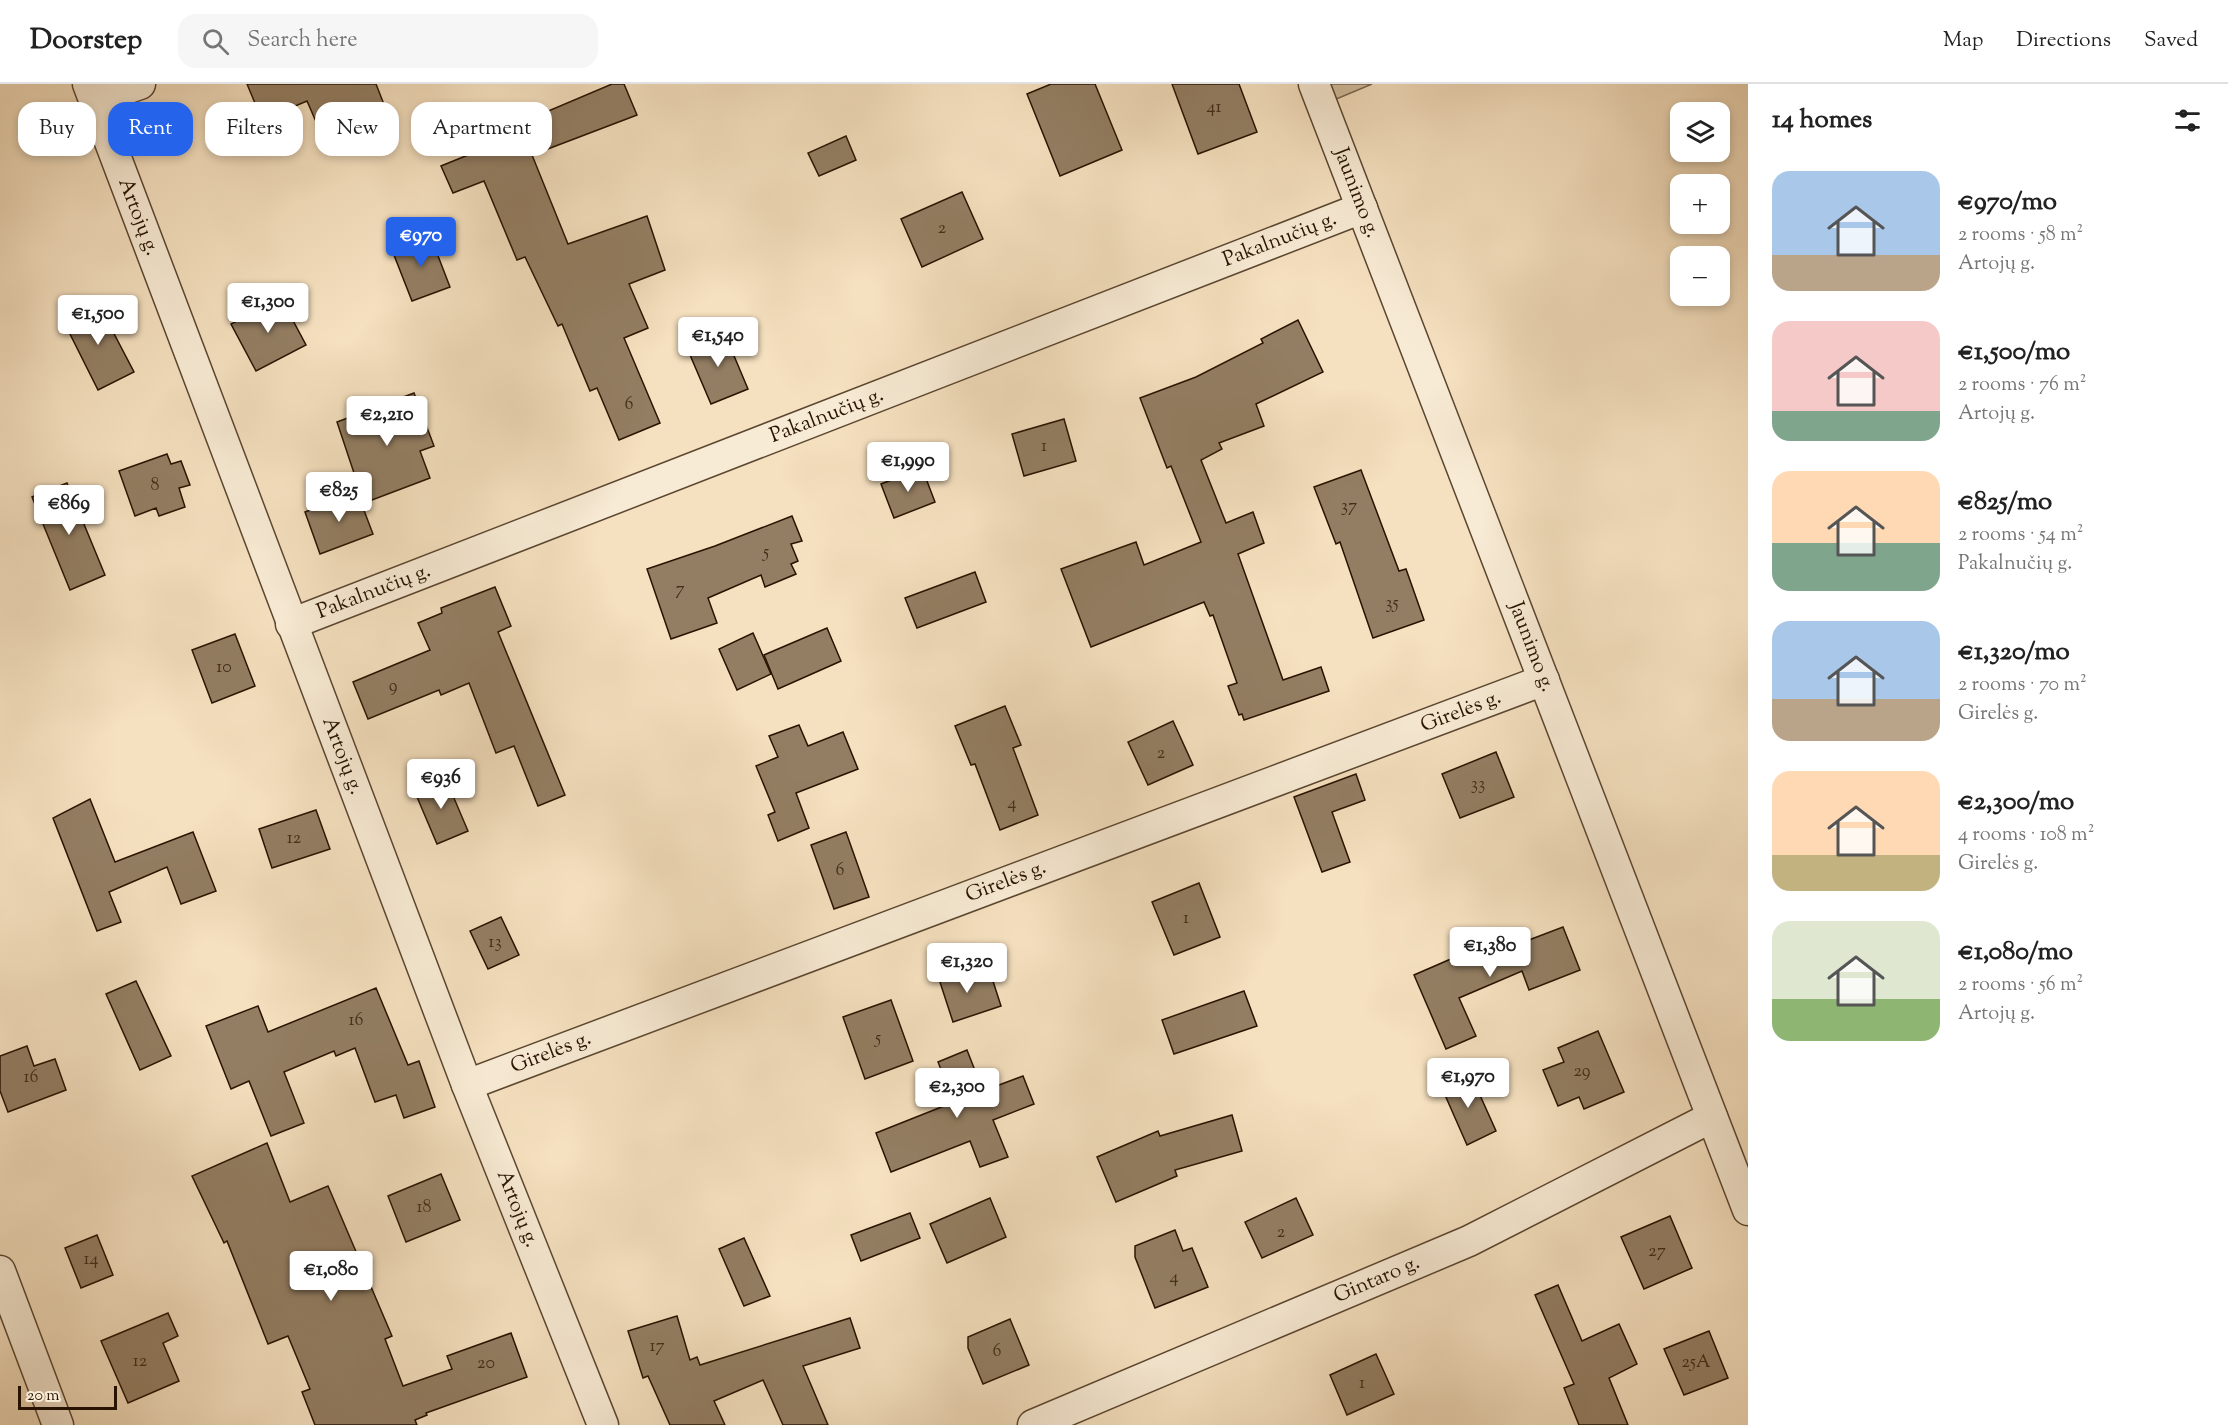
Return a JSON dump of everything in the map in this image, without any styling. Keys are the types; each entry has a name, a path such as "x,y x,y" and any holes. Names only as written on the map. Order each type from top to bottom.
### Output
{"street":[{"path":"91,92 140,84"},
{"name":"Jaunimo g.","path":"1314,84 1748,1210"},
{"name":"Artojų g.","path":"91,92 467,1085 603,1425"},
{"name":"Pakalnučių g.","path":"291,624 1362,208"},
{"name":"Girelės g.","path":"467,1085 1544,680"},
{"name":"Gintaro g.","path":"1033,1425 1469,1241 1712,1117"},
{"path":"0,1271 58,1425"}],"shaded area":[{"path":"1328,84 1372,84 1334,100"}],"building":[{"path":"247,84 376,84 383,102 315,102 315,119 307,101 254,102"},
{"path":"612,84 624,84 637,115 552,147 552,109"},
{"path":"1051,84 1095,84 1122,150 1060,176 1027,94"},
{"path":"1172,84 1239,84 1257,132 1198,154"},
{"path":"846,136 856,160 819,176 808,153"},
{"path":"466,156 532,156 568,244 647,216 665,270 629,284 648,328 624,338 660,423 619,440 597,388 590,391 562,324 558,326 525,257 517,260 484,181 453,193 441,166"},
{"path":"962,192 983,239 922,267 901,219"},
{"path":"430,235 450,287 412,301 392,250"},
{"path":"281,298 306,345 256,371 231,324"},
{"path":"98,303 134,372 98,390 63,320"},
{"path":"1298,320 1323,372 1256,404 1264,426 1219,443 1222,449 1201,460 1226,523 1253,512 1264,543 1238,554 1283,680 1321,667 1329,691 1244,720 1242,714 1239,715 1228,686 1237,683 1213,615 1210,616 1204,602 1091,647 1061,569 1136,542 1144,565 1201,542 1171,466 1167,468 1140,398 1196,377 1263,343 1261,339"},
{"path":"724,332 748,389 711,404 687,348"},
{"path":"414,393 434,446 420,451 430,478 364,503 337,422"},
{"path":"1064,419 1076,461 1024,476 1012,434"},
{"path":"167,454 171,464 181,461 190,485 179,488 185,507 159,516 156,508 135,516 119,471"},
{"path":"922,468 935,502 894,518 881,484"},
{"path":"1361,470 1399,571 1406,569 1424,620 1373,638 1340,542 1336,544 1314,487"},
{"path":"67,483 105,575 70,590 32,497"},
{"path":"357,492 373,534 320,554 305,512"},
{"path":"792,516 802,541 791,544 798,561 791,564 796,574 765,587 761,575 708,598 717,623 671,639 647,569"},
{"path":"975,572 986,602 917,628 905,598"},
{"path":"495,587 511,626 498,632 565,795 538,806 514,746 496,753 469,683 441,695 439,690 368,719 353,682 430,650 418,623 442,613 441,608"},
{"path":"827,628 841,661 778,689 764,655"},
{"path":"753,633 771,674 737,690 719,649"},
{"path":"235,634 255,686 212,703 192,650"},
{"path":"1005,706 1021,745 1013,748 1038,815 1000,830 975,764 971,765 955,726"},
{"path":"1173,721 1193,765 1148,785 1128,742"},
{"path":"799,725 808,746 843,732 858,769 796,793 809,828 778,841 768,815 775,812 756,766 778,757 769,736"},
{"path":"1496,752 1514,797 1460,818 1442,774"},
{"path":"1356,774 1365,800 1332,812 1350,862 1322,872 1294,797"},
{"path":"445,777 468,831 437,844 414,790"},
{"path":"90,799 115,862 193,832 216,891 181,904 167,867 109,892 121,922 97,931 53,818"},
{"path":"316,810 330,849 272,868 259,829"},
{"path":"846,832 869,897 834,909 811,845"},
{"path":"1199,883 1220,937 1174,955 1152,902"},
{"path":"501,917 519,955 488,969 470,931"},
{"path":"1563,927 1580,970 1529,990 1522,971 1459,998 1476,1036 1446,1049 1414,975 1490,942 1495,953"},
{"path":"963,965 968,982 991,975 1001,1006 953,1022 937,973"},
{"path":"136,981 171,1056 140,1070 106,994"},
{"path":"376,988 408,1065 419,1061 435,1107 404,1118 396,1095 375,1102 355,1048 336,1056 334,1051 284,1072 304,1123 271,1136 249,1081 231,1089 206,1026 258,1006 268,1032"},
{"path":"1244,991 1257,1026 1174,1054 1162,1020"},
{"path":"891,1000 913,1061 865,1079 843,1017"},
{"path":"1598,1031 1624,1092 1584,1109 1579,1097 1558,1106 1543,1070 1564,1062 1558,1048"},
{"path":"27,1046 34,1066 55,1059 66,1090 8,1112 0,1091 0,1056"},
{"path":"967,1050 983,1091 1023,1076 1034,1104 993,1120 1008,1157 980,1167 970,1141 891,1172 876,1133 954,1102 938,1062"},
{"path":"1470,1073 1496,1131 1467,1145 1441,1086"},
{"path":"1232,1115 1242,1151 1175,1170 1177,1176 1116,1202 1097,1157 1158,1131 1160,1136"},
{"path":"267,1143 290,1202 328,1186 392,1336 385,1339 403,1386 452,1369 447,1356 511,1333 527,1377 426,1413 427,1415 415,1420 417,1425 315,1425 302,1392 310,1389 288,1336 268,1344 227,1241 224,1243 192,1176"},
{"path":"441,1174 460,1220 406,1242 388,1196"},
{"path":"990,1198 1006,1237 947,1263 930,1224"},
{"path":"1296,1198 1313,1235 1262,1258 1245,1222"},
{"path":"910,1213 920,1238 861,1261 851,1235"},
{"path":"1670,1216 1692,1268 1644,1289 1621,1237"},
{"path":"1175,1230 1183,1251 1192,1248 1208,1287 1155,1308 1135,1257 1135,1246"},
{"path":"97,1235 113,1275 81,1288 65,1248"},
{"path":"744,1238 770,1296 744,1306 719,1249"},
{"path":"1558,1285 1582,1341 1619,1324 1637,1364 1609,1378 1628,1425 1579,1425 1564,1388 1574,1384 1535,1295"},
{"path":"168,1313 178,1336 163,1343 179,1381 128,1403 101,1341"},
{"path":"677,1316 690,1360 697,1357 700,1365 850,1318 860,1348 803,1366 828,1425 783,1425 763,1380 714,1401 725,1425 670,1425 648,1376 643,1378 628,1331"},
{"path":"1010,1319 1029,1365 983,1384 968,1348 968,1337"},
{"path":"1709,1331 1728,1378 1684,1395 1664,1349"},
{"path":"1376,1354 1394,1394 1347,1415 1330,1375"}]}
